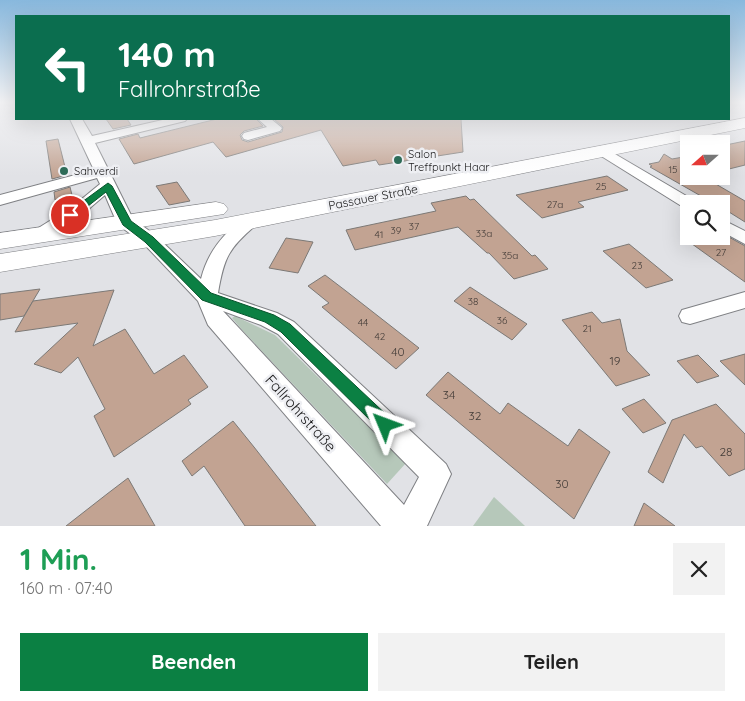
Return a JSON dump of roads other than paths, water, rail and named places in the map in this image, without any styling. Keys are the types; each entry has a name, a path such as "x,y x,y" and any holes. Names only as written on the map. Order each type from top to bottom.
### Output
{"main road":[{"name":"Passauer Straße","path":"0,241 127,223 421,175 680,127"},
{"name":"Passauer Straße","path":"0,263 149,240 727,127"}],"street":[{"name":"Fallrohrstraße","path":"80,127 127,223 149,240 207,296 269,319 286,328 436,474 410,526"},
{"path":"88,141 149,127"},
{"path":"248,136 276,128 274,127"},
{"path":"603,151 680,198"},
{"path":"0,200 104,179"},
{"path":"38,236 78,210 104,179"},
{"path":"207,296 218,253 226,242 250,221"},
{"path":"730,229 745,238"},
{"name":"Fallrohrstraße","path":"207,296 216,318 402,526"},
{"path":"690,316 745,300"}],"place":[{"name":"Salon Treffpunkt Haar","path":"398,160"},
{"name":"Sahverdi","path":"64,171"}]}
